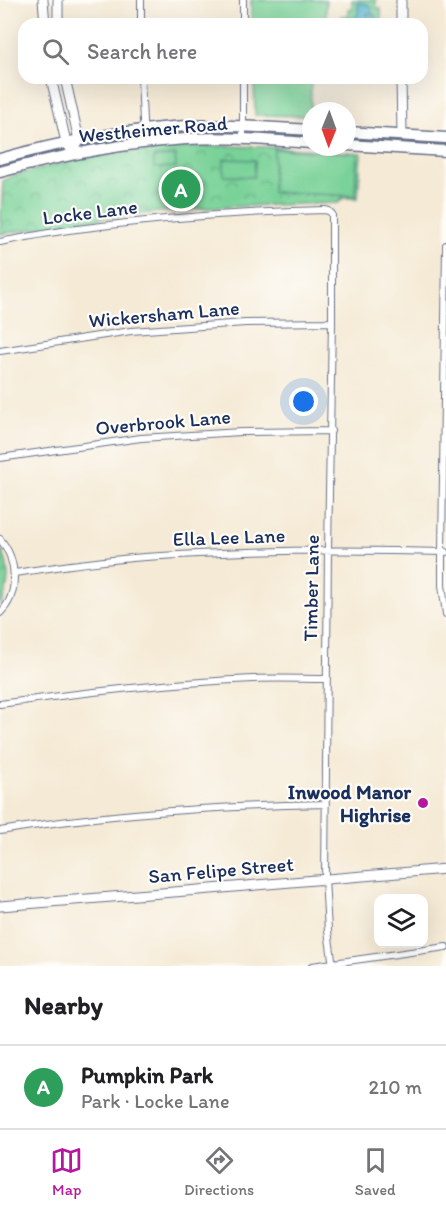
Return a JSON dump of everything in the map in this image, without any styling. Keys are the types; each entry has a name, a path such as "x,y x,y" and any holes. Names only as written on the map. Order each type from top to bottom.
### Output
{"main road":[{"path":"43,0 44,18"},
{"path":"58,0 58,18"},
{"path":"401,0 401,18"},
{"path":"52,84 66,142 74,153"},
{"path":"66,84 79,140 74,153"},
{"path":"402,84 402,135"},
{"name":"Westheimer Road","path":"0,159 66,142 143,130 187,126 302,129"},
{"path":"356,132 446,138"},
{"path":"377,147 402,135"},
{"name":"Westheimer Road","path":"0,172 74,153 144,143 188,139 302,142"},
{"path":"356,146 446,151"},
{"name":"San Felipe Street","path":"0,906 446,869"}],"street":[{"path":"141,0 141,18"},
{"path":"243,0 243,18"},
{"path":"141,84 144,143"},
{"path":"243,84 243,139"},
{"name":"Locke Lane","path":"0,242 77,229 167,219 244,213 329,211"},
{"name":"Timber Lane","path":"329,211 333,219 325,878 326,914 333,965"},
{"path":"446,245 442,585 446,614"},
{"name":"Wickersham Lane","path":"0,351 131,331 246,323 332,322"},
{"name":"Overbrook Lane","path":"0,458 141,438 240,432 331,431"},
{"path":"0,539 7,548 14,573 8,601 0,613"},
{"name":"Ella Lee Lane","path":"14,573 144,557 328,550 444,552"},
{"path":"0,704 147,686 255,679 327,679"},
{"path":"0,831 136,812 249,805 326,804"},
{"path":"312,966 333,965 446,947"}],"green space":[{"path":"251,0 326,0 326,18 251,18"},
{"path":"352,0 376,0 376,8 381,8 381,18 341,18 341,16 348,16 348,9 352,9"},
{"path":"254,84 311,84 311,102 302,102 302,116 255,115"},
{"path":"216,146 302,149 302,156 356,156 356,153 361,153 358,198 343,198 338,203 163,212 105,218 0,234 3,181 11,176 79,159 144,150"},
{"path":"274,149 302,150 302,156 356,156 357,153 355,196 272,192"},
{"path":"175,156 176,167 154,168 154,157"},
{"path":"224,159 255,160 254,177 224,176"},
{"path":"0,548 6,562 8,577 0,606"}],"water":[{"path":"358,3 372,7 367,16 373,13 376,17 354,18 358,15"}],"place":[{"name":"Pumpkin Park","path":"181,189"},
{"name":"Inwood Manor Highrise","path":"423,803"}]}
